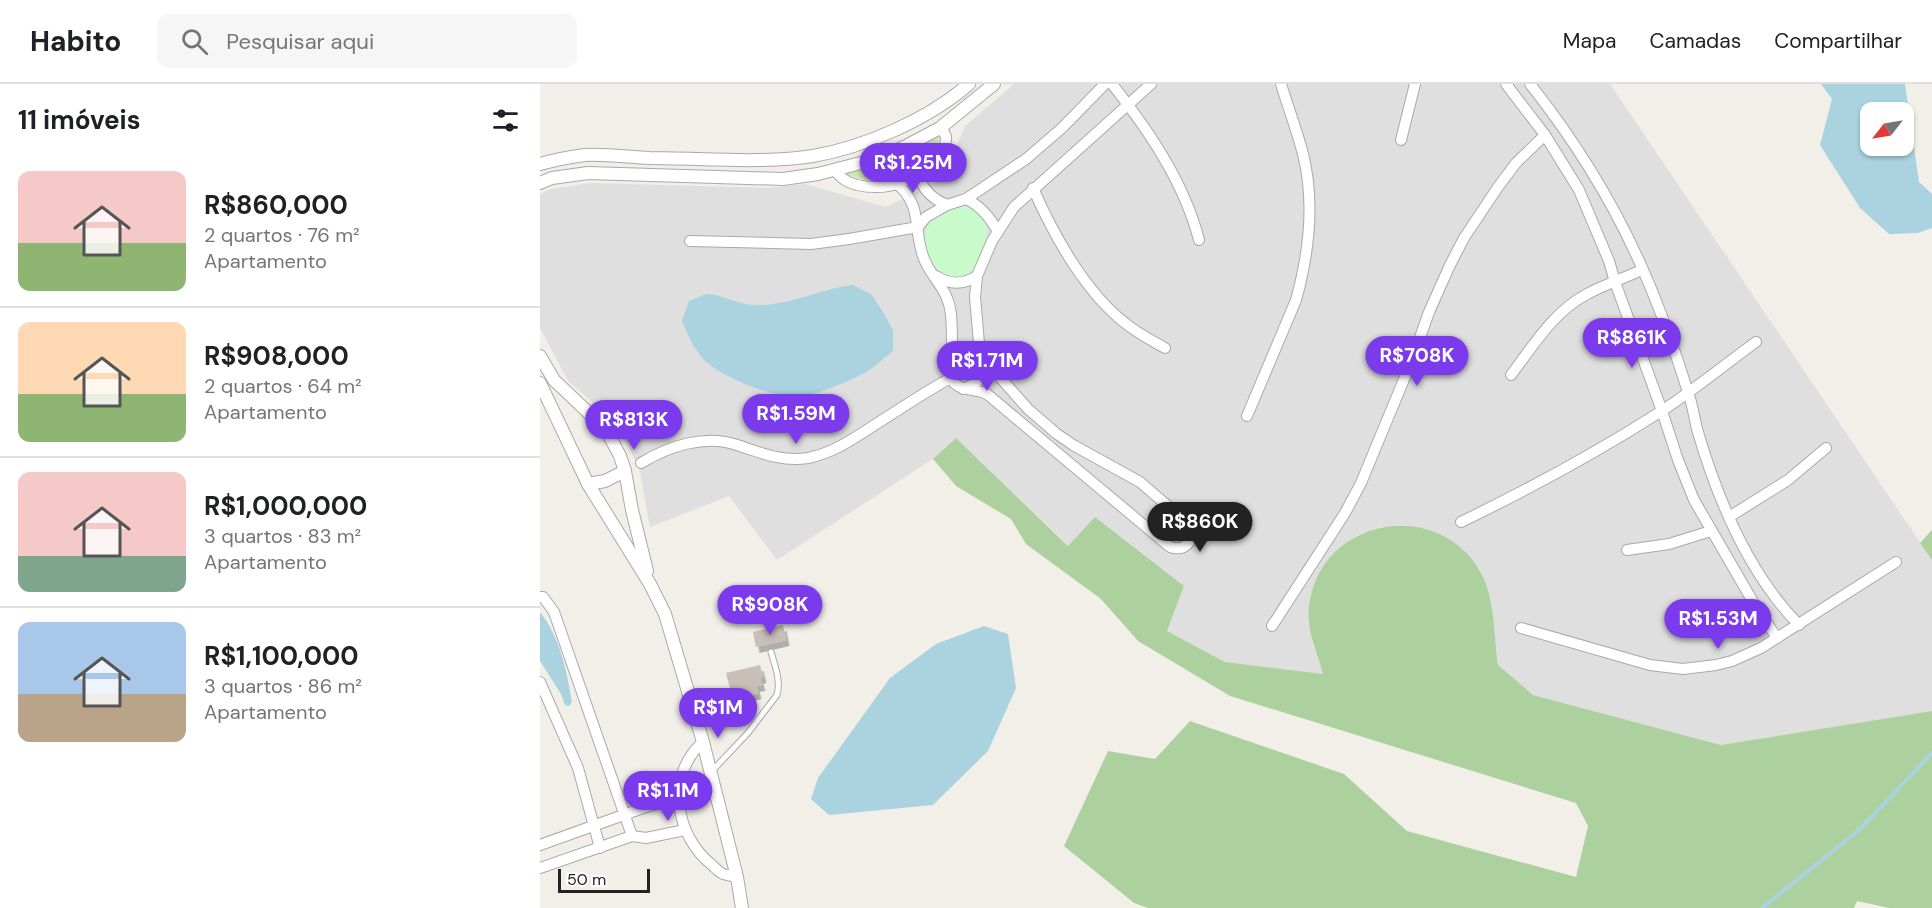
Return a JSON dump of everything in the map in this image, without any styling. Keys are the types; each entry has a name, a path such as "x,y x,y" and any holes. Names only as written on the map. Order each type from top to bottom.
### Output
{"street":[{"path":"540,164 586,155 774,159 812,156 840,150 877,137 921,116 955,96 969,84"},
{"path":"540,183 552,178 588,173 783,179 835,170 876,159 906,146 939,128 994,84"},
{"path":"690,241 811,244 849,240 918,227 926,217 947,205 966,199 1005,174 1046,142 1104,84"},
{"path":"1112,84 1150,134 1173,174 1194,221 1199,240"},
{"path":"897,184 915,208 923,259 946,294 951,313 951,378 958,387 987,394 1170,547 1180,549 1189,544 1193,535 1191,526 1140,483 1073,445 1028,409 983,356 977,330 975,297 977,276 998,232 1014,207 1151,84"},
{"path":"1247,416 1296,300 1306,260 1307,176 1298,136 1281,84"},
{"path":"1401,140 1415,84"},
{"path":"1506,84 1545,135 1579,190 1609,261 1694,501 1756,607 1777,638"},
{"path":"1530,84 1571,140 1612,205 1633,244 1688,392 1698,430 1729,517 1749,556 1784,610 1799,625"},
{"path":"840,150 835,160 835,170 840,178 862,186 885,187 897,184 918,175 935,160 946,140 945,134 931,119 921,116"},
{"path":"1272,626 1345,513 1361,483 1412,360 1429,312 1459,247 1480,212 1516,163 1545,135"},
{"path":"918,175 928,193 947,205"},
{"path":"1034,188 1053,231 1092,288 1124,322 1165,348"},
{"path":"966,199 975,203 986,213 998,232"},
{"path":"1512,375 1546,327 1559,315 1586,294 1642,270"},
{"path":"933,274 955,283 977,276"},
{"path":"1461,522 1544,480 1662,411 1755,342"},
{"path":"540,356 554,380 594,418 610,437 620,456 626,471 632,510 650,584"},
{"path":"963,389 976,383 990,366"},
{"path":"641,463 680,445 702,441 736,444 781,459 823,454 847,442 951,378"},
{"path":"540,383 588,484 650,584 665,614 711,772 737,877 742,908"},
{"path":"1729,517 1779,486 1826,448"},
{"path":"588,484 605,482 626,471"},
{"path":"1627,550 1670,544 1711,531"},
{"path":"1521,628 1650,665 1683,669 1700,668 1732,661 1761,648 1896,562"},
{"path":"540,597 543,597 554,612 623,816 632,836"},
{"path":"540,682 578,768 600,848"},
{"path":"703,742 694,750 682,777 679,797 681,818 685,830 706,860 722,873 737,877"},
{"path":"540,845 679,797"},
{"path":"540,868 632,836 646,838 685,830"}],"lane":[{"path":"711,772 747,734 777,695 778,676 771,652"}],"shaded area":[{"path":"1014,84 1610,84 1932,560 1932,711 1721,745 1532,695 1498,665 1491,601 1477,567 1462,549 1406,525 1381,527 1357,535 1336,551 1321,571 1311,594 1308,620 1313,645 1323,674 1225,662 1167,631 1184,586 1095,517 1069,546 956,438 933,459 777,560 729,496 650,527 640,472 629,447 606,414 568,381 540,328 540,194 551,189 591,183 769,188 805,184 886,207 941,180 965,126"}],"green space":[{"path":"942,132 935,147 925,159 902,175 874,180 843,173"},
{"path":"963,205 979,214 987,227 987,233 975,267 964,276 954,277 944,274 935,266 929,256 926,233 930,223 937,217"},
{"path":"956,438 1068,546 1095,517 1184,586 1167,631 1225,662 1323,674 1308,616 1318,576 1335,552 1358,536 1386,527 1414,527 1442,535 1466,552 1488,589 1498,665 1533,695 1721,745 1932,711 1932,908 1889,908 1857,901 1854,908 1148,908 1134,903 1064,846 1108,751 1155,759 1190,721 1344,774 1407,831 1576,877 1588,826 1576,803 1230,696 1138,641 1101,599 1026,544 1011,519 956,486 933,459"},
{"path":"1932,530 1932,560 1920,543"}],"water":[{"path":"1821,84 1905,84 1908,102 1860,102 1860,156 1914,156 1914,147 1919,182 1932,194 1932,228 1918,233 1889,234 1860,208 1820,145 1832,99"},
{"path":"853,285 872,295 883,312 893,330 893,351 863,374 810,395 792,396 765,391 726,375 701,357 682,321 689,301 702,295 715,295 752,305 765,305 791,301"},
{"path":"540,612 553,632 562,655 572,702 569,706 565,705 561,694 540,661"},
{"path":"984,626 1008,634 1016,688 988,751 933,805 829,815 811,799 818,778 890,678 936,644"}],"building":[{"path":"783,625 786,640 756,647 753,632"},
{"path":"760,665 763,677 760,678 762,685 756,686 758,693 733,700 726,673"}],"waterway":[{"path":"1762,908 1860,829 1932,753"}]}
